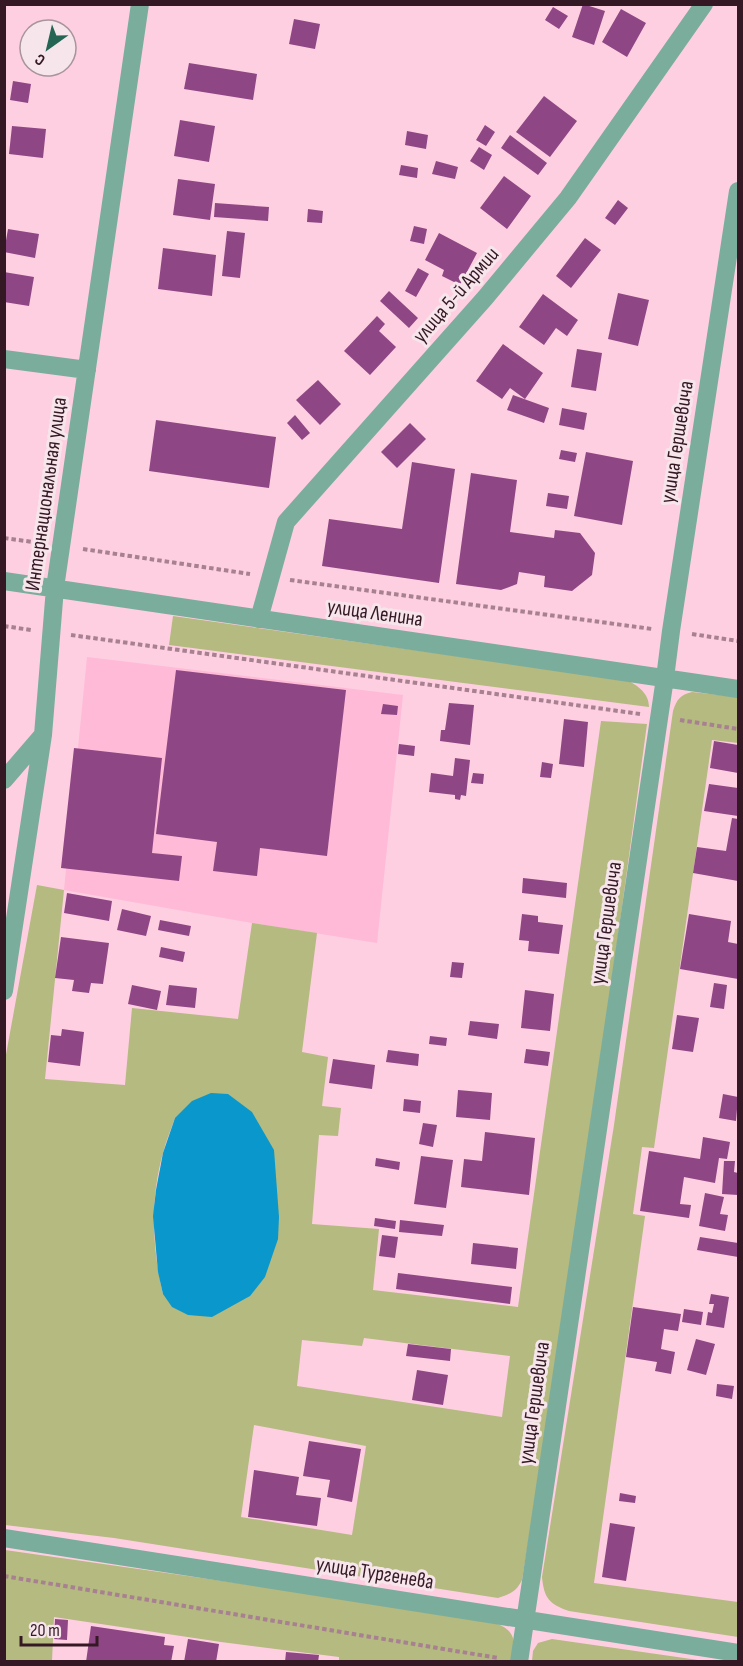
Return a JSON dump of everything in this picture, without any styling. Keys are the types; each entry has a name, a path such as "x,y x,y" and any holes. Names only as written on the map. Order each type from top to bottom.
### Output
{"street":[{"name":"Интернациональная улица","path":"4,991 43,735 55,588 140,4"},
{"name":"улица 5-й Армии","path":"259,619 286,522 485,298 568,198 704,4"},
{"name":"улица Гершевича","path":"519,1661 738,191"},
{"path":"4,359 87,370"},
{"name":"улица Ленина","path":"4,581 738,689"},
{"path":"4,780 43,735"},
{"name":"улица Тургенева","path":"4,1538 738,1653"}],"path":[{"path":"4,538 738,641"},
{"path":"4,627 738,729"},
{"path":"4,1576 519,1661"}],"shaded area":[{"path":"87,657 403,695 377,943 64,890"}],"green space":[{"path":"173,616 627,680 639,687 645,694 649,707 169,645"},
{"path":"692,692 738,697 738,743 712,740 654,1148 642,1147 633,1214 645,1216 594,1583 738,1602 738,1637 569,1611 552,1603 544,1590 542,1577 614,1125 673,711 680,698"},
{"path":"601,721 647,724 567,1310 522,1580 512,1592 498,1598 114,1538 5,1525 5,1060 37,885 64,890 45,1079 125,1085 132,1008 238,1019 252,923 317,933 302,1052 328,1057 322,1106 341,1108 338,1136 319,1135 312,1224 379,1229 373,1290 518,1307","holes":["175,1118 163,1294 155,1241 154,1206 159,1170","364,1338 510,1356 502,1417 297,1386 302,1340 362,1346","254,1425 366,1446 352,1535 241,1517"]},
{"path":"5,1550 320,1595 495,1623 507,1630 513,1638 512,1661 339,1661 339,1657 54,1617 52,1661 5,1662"},
{"path":"552,1639 705,1661 532,1661 533,1651 538,1643"}],"water":[{"path":"211,1093 228,1094 252,1112 274,1150 279,1217 278,1239 265,1277 250,1296 212,1317 188,1315 172,1307 163,1294 158,1272 153,1216 163,1153 175,1118 192,1101"}],"building":[{"path":"583,4 605,11 594,45 572,37"},
{"path":"553,7 568,16 559,29 545,20"},
{"path":"621,9 646,23 627,57 602,42"},
{"path":"294,19 320,24 315,49 289,44"},
{"path":"189,63 257,74 253,100 184,89"},
{"path":"13,81 31,84 28,103 10,100"},
{"path":"544,96 577,121 550,157 516,132"},
{"path":"180,120 215,126 209,162 174,156"},
{"path":"485,125 495,132 486,146 476,140"},
{"path":"12,126 46,129 43,158 9,154"},
{"path":"407,131 428,135 426,149 405,145"},
{"path":"510,135 547,163 538,175 501,148"},
{"path":"479,147 492,155 484,170 470,161"},
{"path":"436,161 458,167 455,179 432,174"},
{"path":"401,165 418,168 417,178 399,175"},
{"path":"504,176 531,196 507,229 480,208"},
{"path":"178,179 215,184 210,220 173,215"},
{"path":"618,200 628,208 615,225 605,218"},
{"path":"215,203 269,207 268,221 214,217"},
{"path":"308,209 323,211 322,223 307,222"},
{"path":"414,226 427,229 424,244 410,241"},
{"path":"8,229 39,234 35,258 4,252"},
{"path":"227,231 245,233 240,278 222,276"},
{"path":"439,233 477,253 460,285 442,276 444,270 425,260"},
{"path":"585,238 601,250 571,288 556,276"},
{"path":"163,248 216,255 212,296 158,289"},
{"path":"418,268 429,274 416,297 405,291"},
{"path":"4,272 34,277 29,306 4,302"},
{"path":"389,291 418,318 409,328 380,301"},
{"path":"618,293 649,300 638,346 608,339"},
{"path":"543,294 578,320 567,336 556,328 544,345 519,327"},
{"path":"377,316 385,324 379,331 396,347 370,375 344,351"},
{"path":"503,344 543,373 525,399 510,388 502,399 476,381"},
{"path":"577,349 602,353 596,391 571,387"},
{"path":"318,380 341,404 320,425 296,400"},
{"path":"513,395 549,408 544,423 507,410"},
{"path":"562,408 587,413 584,430 559,425"},
{"path":"295,415 310,433 302,440 287,423"},
{"path":"156,420 276,437 269,488 149,471"},
{"path":"410,423 426,439 397,468 381,452"},
{"path":"561,450 577,453 575,462 559,459"},
{"path":"586,452 633,461 622,525 574,516"},
{"path":"412,462 455,469 439,583 322,566 329,519 402,529"},
{"path":"471,473 517,480 510,532 554,538 555,530 580,533 595,553 592,575 572,591 544,587 545,576 519,572 517,584 501,590 456,584"},
{"path":"548,493 569,496 567,509 546,506"},
{"path":"176,670 346,690 327,856 260,848 257,876 213,871 217,842 156,834"},
{"path":"449,703 474,705 470,745 440,741 441,730 445,730"},
{"path":"383,704 398,706 397,715 381,714"},
{"path":"564,719 588,722 584,767 559,764"},
{"path":"714,741 738,745 738,773 710,768"},
{"path":"399,744 415,746 414,756 398,754"},
{"path":"74,748 162,758 152,853 182,856 179,881 61,868"},
{"path":"455,758 470,760 466,796 461,795 460,800 455,799 455,795 429,792 431,773 453,776"},
{"path":"542,762 553,764 551,778 540,777"},
{"path":"473,773 484,774 483,784 471,783"},
{"path":"709,784 738,788 738,816 704,811"},
{"path":"732,818 738,819 738,881 693,873 697,847 726,851"},
{"path":"523,878 567,883 566,898 522,893"},
{"path":"67,893 112,901 109,921 64,913"},
{"path":"122,909 151,916 146,936 117,930"},
{"path":"522,914 538,916 538,922 563,925 559,954 528,951 529,941 519,940"},
{"path":"689,914 731,921 728,942 738,944 738,979 680,969"},
{"path":"160,920 191,926 189,936 158,930"},
{"path":"61,937 109,943 103,984 91,983 89,993 72,991 74,980 55,978"},
{"path":"161,947 185,952 183,962 159,957"},
{"path":"452,962 464,963 462,978 450,977"},
{"path":"714,983 727,985 724,1009 710,1007"},
{"path":"132,985 161,991 157,1010 128,1004"},
{"path":"169,985 197,988 195,1008 166,1005"},
{"path":"525,990 554,994 550,1031 521,1028"},
{"path":"677,1015 699,1018 693,1052 672,1049"},
{"path":"470,1021 499,1024 497,1039 468,1035"},
{"path":"62,1029 84,1032 80,1066 48,1062 51,1035 61,1036"},
{"path":"430,1036 447,1038 446,1046 429,1044"},
{"path":"526,1049 550,1052 548,1066 524,1063"},
{"path":"388,1050 419,1054 418,1066 386,1062"},
{"path":"333,1059 375,1065 372,1089 329,1083"},
{"path":"458,1090 492,1093 490,1120 456,1117"},
{"path":"723,1094 738,1097 736,1121 719,1118"},
{"path":"404,1099 421,1101 420,1113 403,1111"},
{"path":"423,1123 437,1125 433,1147 419,1144"},
{"path":"485,1132 535,1138 529,1195 461,1187 464,1159 482,1161"},
{"path":"703,1137 730,1142 727,1159 719,1158 715,1183 684,1177 680,1204 691,1205 689,1218 640,1211 649,1151 700,1159"},
{"path":"421,1156 453,1160 446,1208 414,1204"},
{"path":"376,1158 400,1162 399,1170 375,1166"},
{"path":"724,1161 735,1161 734,1172 738,1173 738,1195 722,1194"},
{"path":"705,1193 724,1197 720,1214 728,1215 725,1231 699,1226"},
{"path":"375,1218 396,1221 395,1229 374,1226"},
{"path":"400,1220 444,1225 442,1236 399,1232"},
{"path":"382,1235 398,1237 395,1258 379,1256"},
{"path":"700,1237 738,1243 738,1257 697,1250"},
{"path":"473,1243 518,1248 516,1269 471,1264"},
{"path":"398,1273 512,1287 510,1304 396,1289"},
{"path":"711,1294 729,1297 724,1328 706,1325 708,1312 712,1313 714,1304 709,1304"},
{"path":"633,1307 681,1314 678,1331 664,1329 661,1349 675,1352 671,1374 655,1371 657,1362 626,1357"},
{"path":"684,1309 703,1312 701,1325 682,1322"},
{"path":"696,1339 715,1344 706,1375 687,1370"},
{"path":"408,1344 451,1349 450,1361 406,1356"},
{"path":"417,1370 448,1375 443,1405 412,1400"},
{"path":"717,1384 734,1386 732,1399 716,1396"},
{"path":"309,1441 361,1449 352,1502 327,1497 330,1480 303,1476"},
{"path":"254,1470 299,1477 296,1495 321,1498 317,1526 248,1517"},
{"path":"620,1493 636,1496 635,1503 619,1501"},
{"path":"610,1523 635,1527 626,1581 602,1577"},
{"path":"55,1619 68,1620 67,1640 54,1639"},
{"path":"91,1626 165,1637 164,1645 174,1646 171,1662 86,1662"},
{"path":"188,1639 219,1644 216,1662 184,1662"},
{"path":"286,1652 319,1655 318,1662 285,1662"}]}
